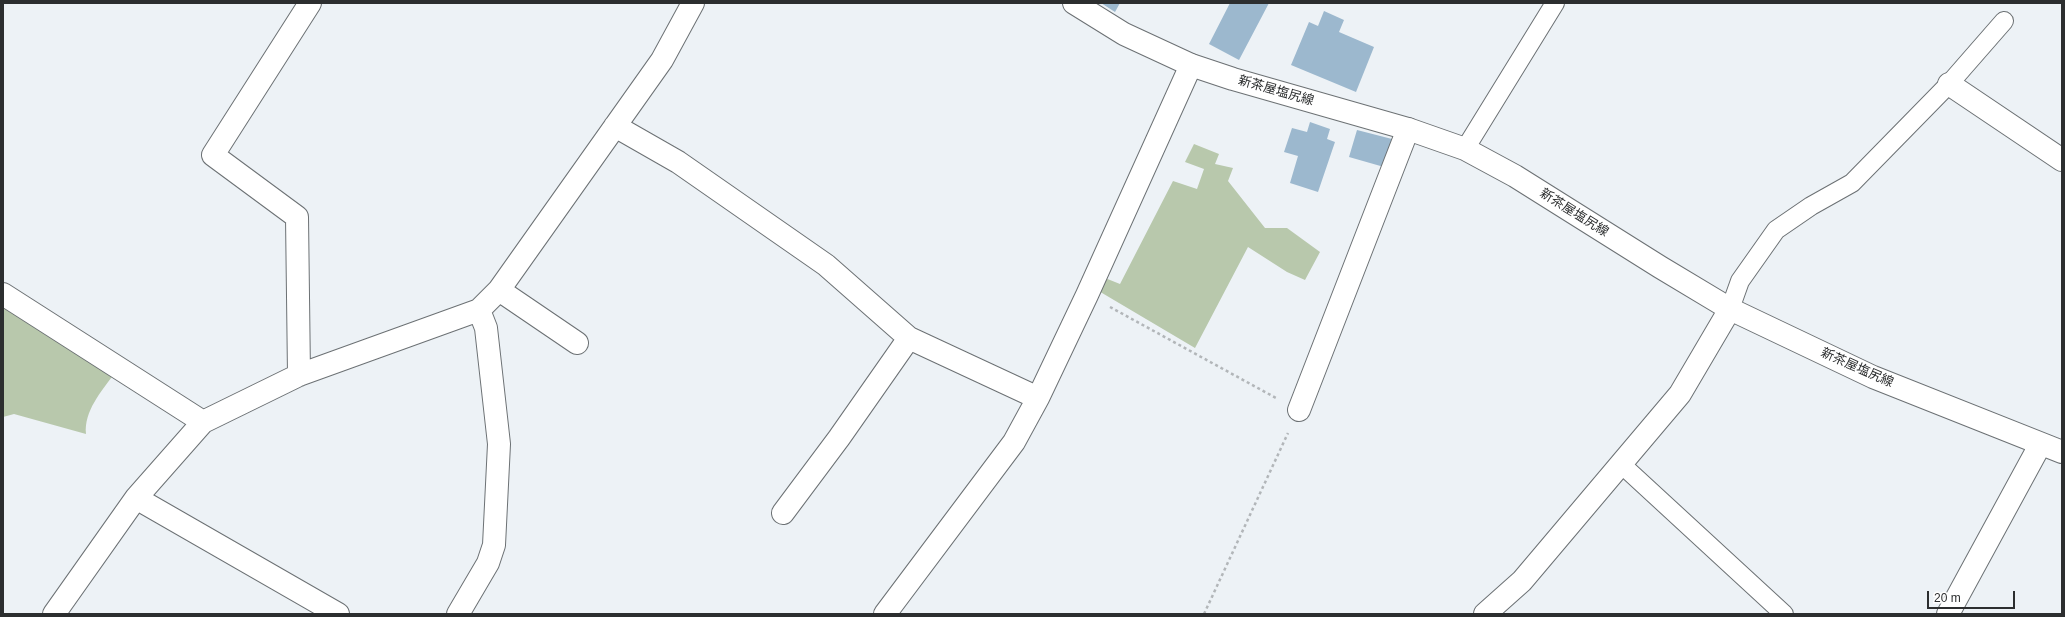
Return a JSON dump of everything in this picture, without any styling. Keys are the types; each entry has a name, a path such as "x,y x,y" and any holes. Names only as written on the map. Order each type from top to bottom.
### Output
{"street":[{"path":"299,375 297,217 213,155 310,3"},
{"path":"54,614 136,498 203,422 299,375 479,310 499,290 662,60 693,3"},
{"name":"新茶屋塩尻線","path":"1074,3 1124,34 1191,65 1233,79 1408,129 1465,149 1515,176 1660,267 1730,308 1873,377 2040,445 2062,452"},
{"path":"885,614 1014,442 1038,398 1087,295 1191,65"},
{"path":"1949,84 2062,160"},
{"path":"615,126 678,162 826,265 909,338 1038,398"},
{"path":"1299,410 1408,129"},
{"path":"499,290 577,343"},
{"path":"3,294 203,422"},
{"path":"1485,614 1522,581 1620,463 1680,394 1730,308"},
{"path":"458,614 488,563 494,545 497,507 499,444 486,328 479,310"},
{"path":"783,513 839,438 909,338"},
{"path":"1948,614 2040,445"},
{"path":"136,498 337,614"}],"lane":[{"path":"1465,149 1555,3"},
{"path":"1730,308 1740,281 1776,230 1811,206 1852,183 1949,84 2004,21"},
{"path":"1620,463 1784,614"}],"path":[{"path":"1087,295 1299,410 1204,614"}],"green space":[{"path":"1194,144 1219,154 1215,164 1233,168 1228,181 1265,228 1287,228 1320,252 1305,280 1287,272 1248,247 1195,348 1097,290 1105,278 1120,284 1173,181 1197,189 1204,169 1185,162"},
{"path":"3,302 114,374 94,402 88,417 86,434 14,414 3,417"}],"building":[{"path":"1101,3 1120,3 1115,12"},
{"path":"1230,3 1269,3 1239,60 1209,44"},
{"path":"1324,11 1344,20 1339,32 1374,47 1356,92 1291,65 1309,22 1318,26"},
{"path":"1310,122 1330,129 1327,139 1335,142 1318,192 1290,183 1298,156 1284,152 1292,128 1307,132"},
{"path":"1357,130 1392,139 1384,167 1349,157"}]}
